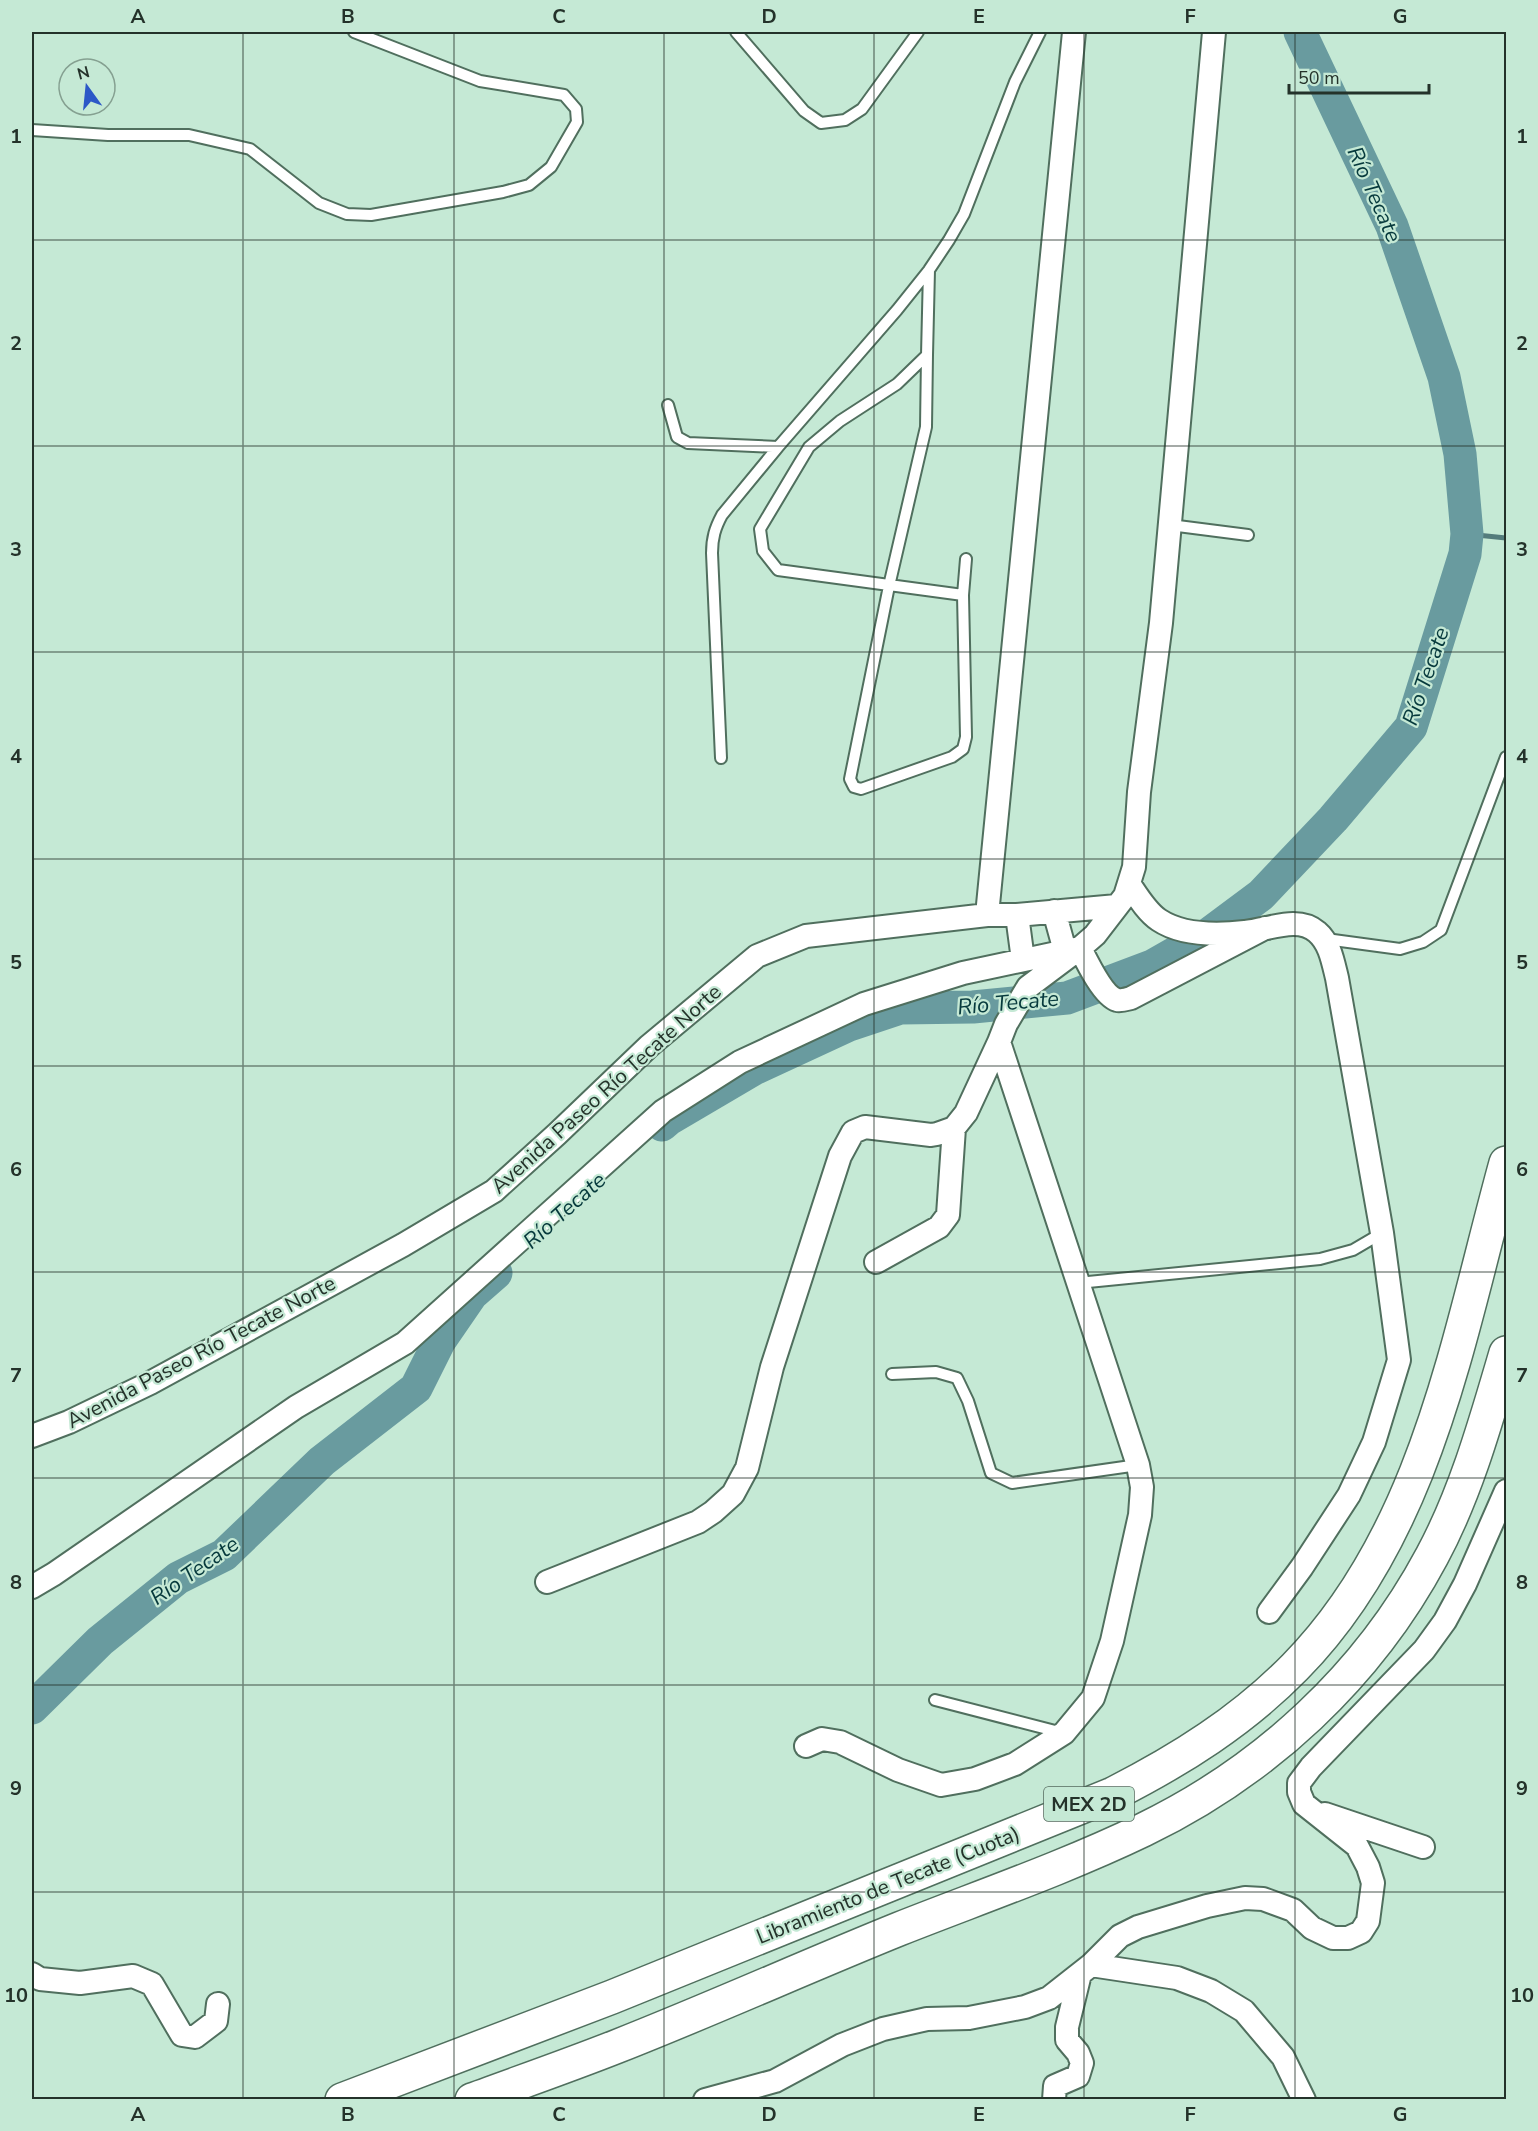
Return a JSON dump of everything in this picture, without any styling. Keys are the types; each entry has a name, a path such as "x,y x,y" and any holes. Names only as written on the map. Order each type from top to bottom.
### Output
{"highway":[{"name":"Libramiento de Tecate (Cuota)","path":"342,2100 612,1997 1113,1794 1193,1750 1242,1714 1295,1667 1330,1626 1358,1588 1402,1507 1434,1424 1506,1163"},
{"name":"MEX 2D","path":"472,2100 616,2047 804,1968 1067,1863 1143,1830 1220,1787 1271,1750 1314,1712 1351,1674 1397,1614 1433,1554 1455,1506 1487,1418 1506,1353"}],"street":[{"path":"987,915 1074,32"},
{"path":"547,1582 698,1522 733,1494 747,1468 776,1356 840,1156 853,1132 865,1127 874,1127 931,1135 954,1128 966,1113 1002,1033 1028,987 1079,956 1130,885 1134,867 1139,792 1161,623 1214,32"},
{"path":"1130,885 1148,910 1158,920 1170,926 1210,933 1246,932 1296,923 1316,931 1324,939 1331,954 1337,978 1382,1233 1399,1360 1374,1442 1349,1495 1269,1612"},
{"name":"Avenida Paseo Río Tecate Norte","path":"32,1436 69,1422 150,1383 403,1245 494,1191 649,1046 758,956 806,936 987,915 1017,915 1117,906"},
{"path":"1054,912 1079,956 1108,994 1118,1000 1131,998 1265,928"},
{"path":"1017,915 1023,960"},
{"path":"32,1587 296,1407 405,1343 663,1110 740,1062 864,1004 963,973 1023,960 1079,956"},
{"path":"806,1746 822,1740 840,1742 898,1770 941,1785 975,1779 1015,1764 1064,1733 1093,1698 1112,1641 1140,1515 1142,1487 1138,1465 1078,1283 1002,1033"},
{"path":"876,1262 939,1227 948,1215 954,1128"},
{"path":"705,2100 732,2096 775,2081 842,2045 883,2029 927,2019 969,2018 1025,2007 1049,1998 1086,1969 1119,1936 1207,1906 1245,1898 1263,1899 1293,1910 1312,1928 1333,1938 1348,1938 1361,1932 1368,1921 1373,1883 1368,1867 1357,1846 1304,1803 1299,1792 1299,1783 1311,1767 1424,1650 1465,1584 1506,1491"},
{"path":"32,1567 54,1574"},
{"path":"1312,1810 1423,1847"},
{"path":"1054,2100 1055,2086 1078,2076 1082,2062 1067,2040 1067,2027 1086,1969"},
{"path":"1086,1969 1177,1978 1211,1991 1244,2012 1283,2057 1304,2100"},
{"path":"32,1974 40,1979 80,1983 133,1976 152,1984 182,2035 195,2037 216,2021 218,2004"}],"lane":[{"path":"32,130 108,135 189,135 250,149 319,203 347,214 371,215 503,192 529,185 551,167 577,122 576,109 564,95 480,81 354,32"},
{"path":"736,32 804,111 821,123 845,120 862,109 918,32"},
{"path":"721,758 712,537 722,515 929,270 964,214 1015,82 1040,32"},
{"path":"929,270 926,427 889,586 850,779 854,787 861,789 952,757 963,750 966,736 963,595 966,559"},
{"path":"927,355 897,384 840,421 809,447 760,529 763,551 778,570 963,595"},
{"path":"668,405 677,437 688,443 778,447"},
{"path":"1170,525 1248,535"},
{"path":"1324,939 1401,949 1423,942 1441,930 1506,757"},
{"path":"1078,1283 1320,1259 1353,1251 1382,1233"},
{"path":"892,1374 936,1372 957,1378 968,1401 991,1473 1012,1483 1138,1465"},
{"path":"935,1700 1064,1733"}],"waterway":[{"name":"Río Tecate","path":"662,1125 754,1069 849,1025 900,1008 973,1007 1067,998 1152,966 1210,933 1261,895 1333,819 1411,727 1465,554 1467,534 1460,454 1444,377 1392,226 1300,32"},
{"path":"1467,534 1506,538"},
{"name":"Río Tecate","path":"32,1708 100,1641 178,1578 224,1555 322,1461 416,1388 439,1342 472,1294 496,1273"}]}
